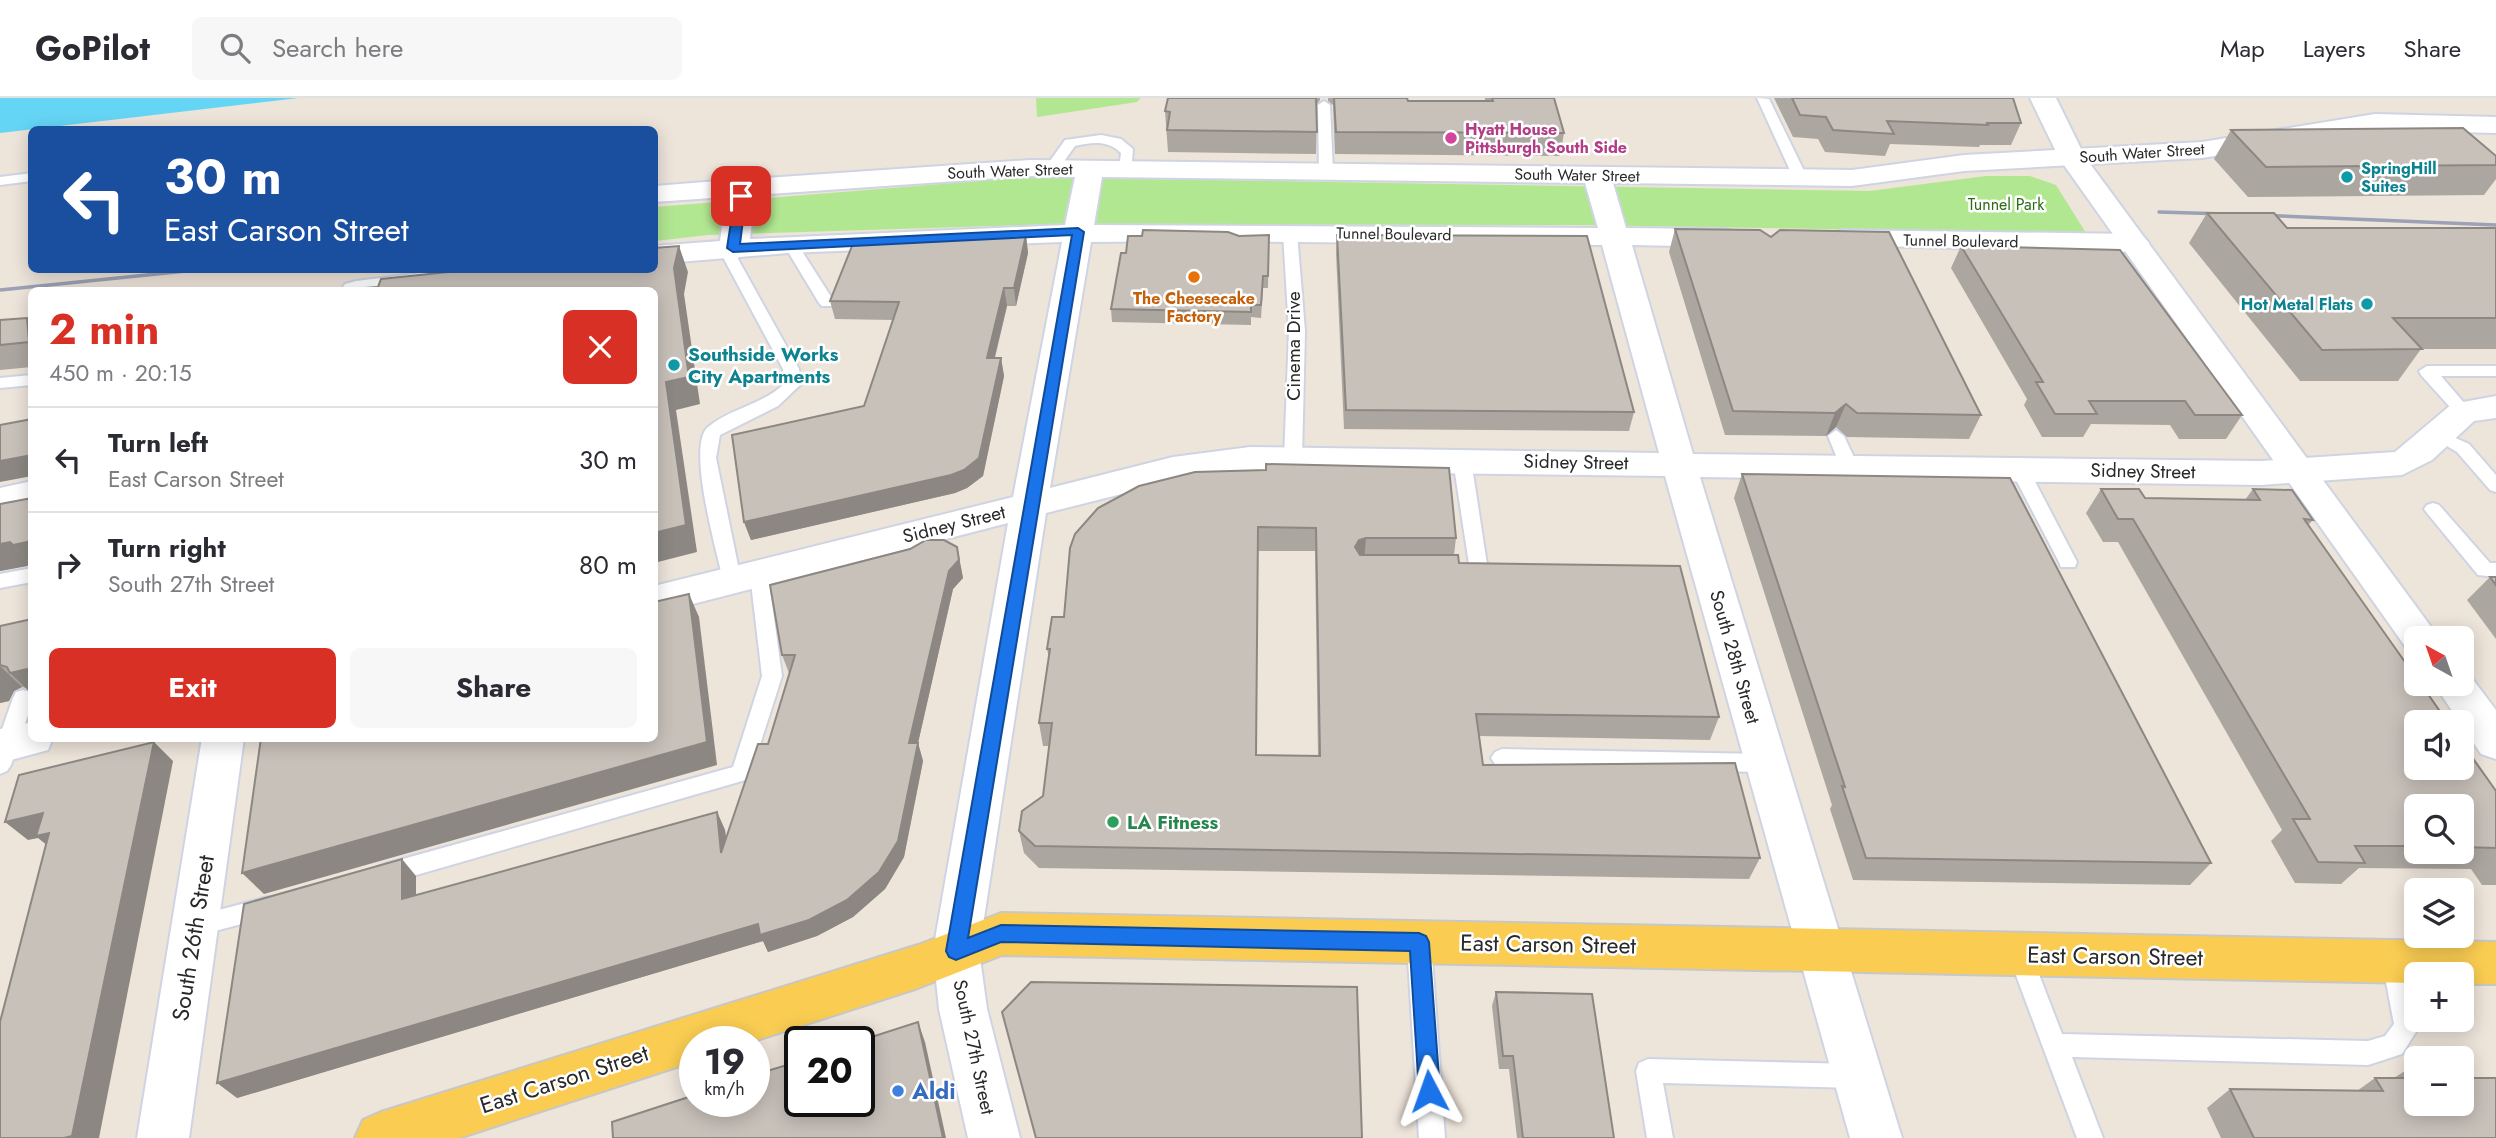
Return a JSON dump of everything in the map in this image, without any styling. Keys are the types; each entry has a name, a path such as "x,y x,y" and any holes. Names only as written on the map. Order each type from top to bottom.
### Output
{"main road":[{"name":"East Carson Street","path":"381,1138 918,966 1001,934 2496,963"}],"street":[{"path":"2043,98 2072,158 2412,626"},
{"name":"South Water Street","path":"658,194 742,185 1052,168 1878,177 1964,163 2202,150 2292,133 2375,122 2496,125"},
{"name":"South 27th Street","path":"994,1138 963,1009 956,951 1029,506 1090,168"},
{"name":"South 28th Street","path":"1597,175 1764,762 1876,1138"},
{"path":"733,248 742,185"},
{"name":"Tunnel Boulevard","path":"658,255 733,248 1078,232 1757,238"},
{"name":"Tunnel Boulevard","path":"1811,239 2134,243"},
{"path":"367,287 409,275 451,273"},
{"name":"Sidney Street","path":"658,599 1173,469 1250,459 2261,473 2402,463 2480,410"},
{"path":"0,500 28,494"},
{"path":"2463,696 2496,742"},
{"name":"South 26th Street","path":"163,1138 222,742"}],"lane":[{"path":"1763,99 1800,177"},
{"path":"1324,104 1326,172"},
{"path":"2444,122 2464,140"},
{"path":"2292,133 2339,144"},
{"path":"1052,168 1070,143 1097,139 1122,145 1128,152 1126,169"},
{"path":"0,181 28,178"},
{"name":"Cinema Drive","path":"1290,233 1297,331 1293,459"},
{"path":"791,245 827,303"},
{"path":"359,881 742,773 772,676 745,577 707,458 712,432 729,419 777,401 792,385 791,369 731,259 733,248"},
{"path":"2480,410 2427,372 2496,372"},
{"path":"0,383 28,380"},
{"path":"1836,436 1850,468"},
{"path":"2438,436 2463,448 2496,486"},
{"path":"1441,571 1479,571 1462,460"},
{"path":"2020,470 2068,562"},
{"path":"2433,509 2485,570 2496,569"},
{"path":"0,581 28,576"},
{"path":"10,749 23,698"},
{"path":"1502,758 1764,762"},
{"path":"195,926 293,900"},
{"path":"1419,942 1433,1138"},
{"path":"2020,954 2090,1138"},
{"path":"2054,1045 2368,1053 2393,1046 2407,1027 2394,961"},
{"path":"1660,1138 1648,1071 1857,1077"}],"green space":[{"path":"1036,98 1141,98 1137,102 1037,117"},
{"name":"Tunnel Park","path":"1986,176 2030,176 2056,185 2086,233 1577,225 1058,224 708,235 658,241 658,207 1028,177 1870,191"}],"water":[{"path":"0,98 298,98 60,126 28,126 28,130 0,133"}],"building":[{"path":"1168,98 1316,98 1317,132 1167,130 1170,112 1165,111"},
{"path":"1334,98 1493,101 1492,98 1554,98 1564,133 1336,132"},
{"path":"1792,98 2013,98 2021,123 1987,123 1988,125 1887,121 1894,134 1833,130 1826,117 1800,115"},
{"path":"2463,128 2496,156 2496,165 2266,167 2231,130"},
{"name":"Hot Metal Flats","path":"2207,213 2274,213 2287,228 2496,228 2496,318 2393,318 2422,349 2322,350"},
{"path":"1675,229 1760,230 1771,237 1780,230 1889,232 1981,415 1857,413 1846,404 1835,413 1733,411"},
{"name":"The Cheesecake Factory","path":"1143,230 1228,232 1239,236 1269,235 1268,276 1263,276 1261,305 1251,305 1251,312 1111,309 1121,253 1126,253 1128,236 1142,236"},
{"path":"1026,235 1014,288 1004,288 987,358 1001,358 979,458 964,470 951,475 744,522 732,435 864,406 899,302 830,301 854,241"},
{"path":"1337,235 1587,236 1634,412 1346,410"},
{"path":"679,246 674,268 689,377 666,382 686,525 658,532 658,287 378,287 381,279 439,273 658,273 658,248"},
{"path":"1961,246 2120,250 2242,415 2195,415 2185,401 2089,401 2097,414 2055,414 2036,382 2043,382"},
{"path":"27,318 28,342 0,345 0,320"},
{"path":"28,420 28,456 0,461 0,425"},
{"path":"1266,464 1449,468 1456,538 1366,538 1359,540 1355,547 1360,555 1458,555 1459,563 1680,566 1719,717 1476,714 1483,765 1735,763 1760,858 1035,846 1019,831 1022,811 1043,796 1052,723 1039,723 1050,649 1047,649 1052,617 1064,617 1070,548 1075,534 1098,508 1139,486 1195,472 1266,470","holes":["1258,527 1316,528 1320,756 1256,755"]},
{"path":"1742,474 2010,478 2211,863 1866,858"},
{"path":"2101,489 2139,489 2145,498 2260,500 2253,489 2292,490 2313,520 2304,519 2404,661 2404,696 2429,696 2439,710 2404,710 2404,780 2474,780 2474,760 2496,791 2496,848 2474,847 2474,794 2404,794 2404,846 2355,846 2365,863 2318,862 2293,819 2310,819 2133,519 2118,519"},
{"path":"28,499 28,542 0,544 0,504"},
{"path":"926,540 944,540 957,547 959,560 949,571 909,743 918,743 898,841 879,872 847,900 809,920 760,935 758,924 217,1083 244,904 402,859 402,899 717,812 721,853 758,744 768,744 795,655 782,655 770,585 910,549"},
{"path":"689,594 707,742 242,873 260,742 658,742 658,601"},
{"path":"28,620 28,669 10,673 7,667 0,665 0,626"},
{"path":"154,742 72,1136 0,1138 0,1022 49,833 36,836 43,813 5,822 19,775"},
{"path":"1031,982 1357,987 1362,1138 1036,1138 1002,1012"},
{"path":"1496,992 1592,994 1614,1138 1523,1138 1513,1056 1503,1056"},
{"name":"Aldi","path":"918,1022 943,1138 613,1138 612,1122 679,1100 679,1117 770,1117 770,1070 784,1066 784,1117 875,1117 875,1036"},
{"path":"2375,1078 2404,1078 2404,1116 2474,1116 2474,1078 2496,1078 2496,1138 2254,1138 2230,1089 2383,1091"}],"railway":[{"path":"2159,212 2225,214"},
{"path":"2257,215 2496,225"},
{"path":"29,287 167,273"},
{"path":"0,290 28,287"}],"place":[{"name":"Hyatt House Pittsburgh South Side","path":"1451,138"},
{"name":"SpringHill Suites","path":"2347,177"},
{"name":"The Cheesecake Factory","path":"1194,277"},
{"name":"Hot Metal Flats","path":"2367,304"},
{"name":"Southside Works City Apartments","path":"674,365"},
{"name":"LA Fitness","path":"1113,822"},
{"name":"Aldi","path":"898,1091"}],"route":[{"path":"741,196 733,248 1078,232 1029,506 956,951 1001,934 1419,942 1429,1091"}]}
